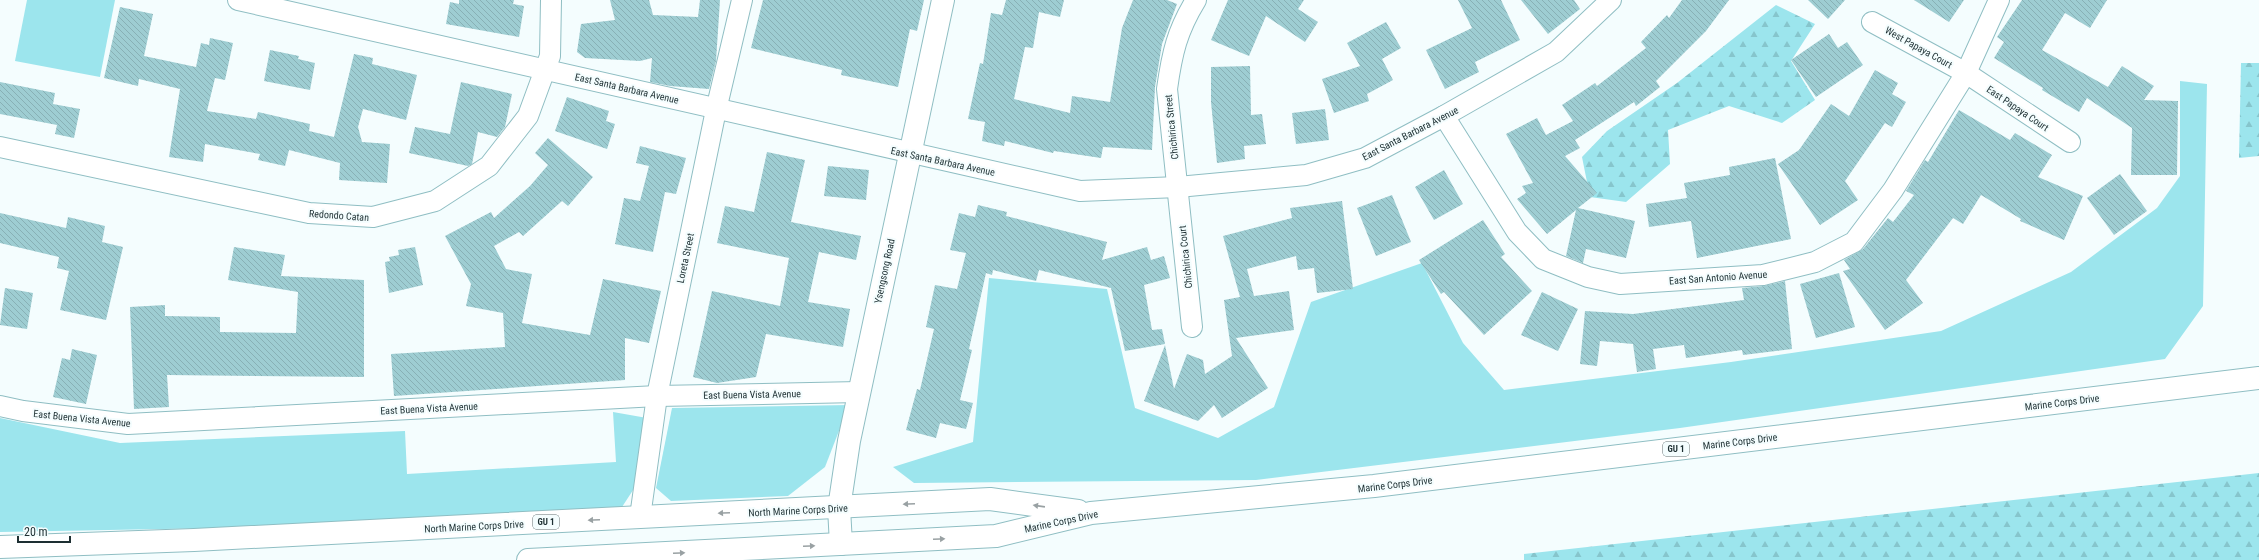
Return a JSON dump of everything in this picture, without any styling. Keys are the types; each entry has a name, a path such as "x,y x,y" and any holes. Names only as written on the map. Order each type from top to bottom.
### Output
{"main road":[{"name":"Ysengsong Road","path":"841,544 839,508 849,441 909,153 943,0"},
{"name":"Marine Corps Drive","path":"528,560 996,536 1091,513 1374,486 2259,378"},
{"name":"North Marine Corps Drive","path":"0,547 194,540 839,508 990,499 1091,513"}],"street":[{"name":"East Santa Barbara Avenue","path":"238,0 546,69 716,110 1080,191 1178,187 1306,175 1365,158 1444,116 1556,52 1611,0"},
{"name":"Redondo Catan","path":"0,147 309,213 373,217 435,201 489,166 528,116 550,56 551,0"},
{"name":"Loreta Street","path":"640,518 657,396 716,110 742,0"},
{"name":"Chichirica Street","path":"1178,187 1167,89 1172,56 1182,24 1196,0"},
{"name":"East San Antonio Avenue","path":"1444,116 1517,232 1543,259 1588,276 1620,284 1763,275 1815,262 1854,242 1893,190 1966,73 1999,0"},
{"name":"West Papaya Court","path":"1872,22 1966,73"},
{"name":"East Papaya Court","path":"1966,73 2070,142"},
{"name":"Chichirica Court","path":"1178,187 1192,327"},
{"name":"East Buena Vista Avenue","path":"0,406 23,411 128,424 657,396 859,392"}],"green space":[{"path":"27,0 115,0 100,77 15,61"},
{"path":"1776,5 1815,24 1791,61 1815,100 1782,123 1729,106 1668,130 1670,164 1626,202 1590,197 1582,157 1607,131 1677,83"},
{"path":"2241,63 2259,63 2259,156 2239,158"},
{"path":"2180,81 2207,84 2203,306 2165,359 1680,428 1256,480 914,483 893,467 973,442 989,278 1107,289 1135,408 1218,438 1274,407 1311,302 1422,263 1463,343 1504,390 1731,362 1941,331 2071,272 2157,208 2180,176"},
{"path":"849,405 825,467 788,496 671,501 656,488 672,408"},
{"path":"613,412 647,418 637,484 622,507 217,528 0,532 0,418 120,443 405,431 407,474 616,462"},
{"path":"2259,473 2259,560 1524,560 1524,554"}],"building":[{"path":"459,0 514,0 513,4 524,6 519,37 446,24 450,2 459,4"},
{"path":"610,0 649,0 653,15 698,17 700,0 720,0 716,61 709,89 670,86 650,82 652,58 640,61 585,58 577,52 581,24 615,20"},
{"path":"763,0 924,0 917,31 910,29 898,87 841,75 842,70 751,48"},
{"path":"1006,0 1064,0 1060,17 1039,12 1033,48 1025,47 1014,99 1070,113 1072,96 1110,102 1122,28 1133,0 1167,0 1177,4 1162,44 1155,87 1152,150 1103,147 1101,158 1054,151 1053,153 1005,141 1004,146 982,141 985,122 968,119 980,63 983,64 991,13 1002,15"},
{"path":"1228,0 1304,0 1298,9 1318,22 1305,42 1266,16 1249,56 1211,40"},
{"path":"1458,0 1501,0 1520,40 1475,62 1479,72 1445,89 1426,50 1472,28"},
{"path":"1521,0 1574,0 1580,9 1548,34"},
{"path":"1682,0 1729,0 1706,31 1656,81 1660,87 1636,106 1634,102 1575,140 1580,148 1565,156 1597,193 1578,208 1635,221 1626,258 1586,249 1583,263 1566,256 1576,210 1547,234 1517,199 1526,193 1522,186 1533,183 1506,134 1537,118 1546,135 1573,121 1562,105 1595,83 1597,86 1646,48 1641,42 1667,15 1669,18"},
{"path":"1808,0 1845,0 1828,19"},
{"path":"1914,0 1964,0 1949,22"},
{"path":"2022,0 2107,0 2090,28 2065,13 2042,50 2108,87 2122,66 2154,86 2144,100 2178,101 2177,175 2131,175 2132,128 2087,98 2079,112 2042,90 2043,88 1994,58 2004,42 1997,37"},
{"path":"120,7 153,14 144,56 196,67 201,43 209,45 210,38 233,43 225,80 215,78 207,111 256,119 258,112 310,124 309,131 334,137 354,54 373,58 372,64 417,75 406,120 363,109 358,127 362,142 390,144 387,183 339,180 340,163 289,150 285,166 258,160 260,154 205,144 203,162 169,157 180,89 139,79 138,86 104,78"},
{"path":"1386,22 1401,48 1382,59 1393,80 1367,94 1369,101 1334,113 1322,79 1360,66 1347,43"},
{"path":"1829,34 1838,48 1847,42 1863,65 1816,97 1791,60"},
{"path":"270,50 299,56 298,59 315,63 310,90 264,81"},
{"path":"1250,66 1251,115 1262,114 1266,144 1244,146 1245,159 1217,163 1211,102 1211,67"},
{"path":"1875,70 1898,83 1892,94 1906,102 1892,127 1885,123 1845,181 1858,200 1820,225 1778,164 1799,150 1831,104 1849,116"},
{"path":"0,82 55,93 53,104 80,109 74,138 55,134 57,125 0,114"},
{"path":"461,82 512,94 505,127 497,137 478,132 472,164 468,166 409,153 415,127 450,134"},
{"path":"567,97 609,111 606,121 615,124 607,149 555,131"},
{"path":"1325,109 1329,140 1296,144 1292,113"},
{"path":"1959,110 2010,140 2015,133 2052,155 2038,177 2083,196 2064,240 2020,221 2021,219 1981,195 1963,224 1953,218 1906,280 1923,303 1885,330 1843,271 1850,269 1844,260 1863,249 1888,218 1893,222 1914,195 1906,191 1925,160 1928,162"},
{"path":"548,138 593,177 568,206 562,201 523,236 519,232 494,246 506,269 532,274 522,323 590,335 603,279 661,291 649,343 625,338 625,380 394,396 391,354 505,347 503,313 466,306 471,284 445,236 491,212 494,218 530,186 548,165 535,153"},
{"path":"640,146 686,158 676,194 665,192 653,252 615,244 624,198 640,201 649,166 636,163"},
{"path":"767,152 805,160 791,222 861,236 856,260 819,252 808,302 850,309 843,347 766,334 756,377 717,383 693,377 712,291 780,306 789,258 717,243 725,206 754,212"},
{"path":"1775,158 1791,239 1697,258 1691,221 1649,227 1646,204 1687,198 1684,183 1730,175 1729,167"},
{"path":"828,166 869,170 866,200 824,196"},
{"path":"1444,170 1463,204 1434,220 1415,187"},
{"path":"2120,174 2147,211 2114,235 2087,198"},
{"path":"1392,195 1411,242 1376,256 1357,208"},
{"path":"1342,201 1353,289 1317,293 1314,268 1298,270 1296,256 1247,269 1254,296 1289,291 1294,330 1236,338 1268,388 1222,418 1214,405 1198,421 1144,401 1165,345 1174,389 1187,354 1203,360 1205,374 1232,356 1224,300 1240,297 1223,236 1292,218 1290,208"},
{"path":"978,205 1007,212 1006,216 1107,242 1102,260 1147,247 1151,260 1164,256 1170,278 1144,285 1152,330 1162,329 1165,344 1125,351 1111,288 1039,270 1036,281 993,270 992,275 986,273 969,349 972,350 960,400 973,403 966,429 940,423 936,438 906,430 917,389 920,390 934,329 926,327 935,285 957,289 966,253 950,250 959,213 975,217"},
{"path":"0,213 66,228 68,217 105,226 102,242 123,247 106,320 60,310 69,271 57,268 59,257 0,243"},
{"path":"1483,220 1505,254 1501,257 1532,291 1484,335 1444,292 1441,294 1419,260"},
{"path":"234,247 285,255 281,276 364,280 364,377 167,375 169,407 134,409 130,307 165,305 165,316 220,317 220,332 296,333 298,292 228,280"},
{"path":"415,247 423,285 389,293 385,262 390,261 389,257 399,255 398,250"},
{"path":"1839,273 1855,327 1816,338 1800,284"},
{"path":"1785,281 1792,349 1743,355 1742,350 1686,358 1684,345 1653,349 1656,369 1637,372 1633,344 1600,341 1597,366 1580,364 1585,311 1633,314 1744,300 1742,288 1764,286"},
{"path":"5,288 33,293 27,329 0,325"},
{"path":"1542,292 1578,309 1558,351 1521,335"},
{"path":"72,349 97,355 86,404 53,397 62,358 70,360"}]}
